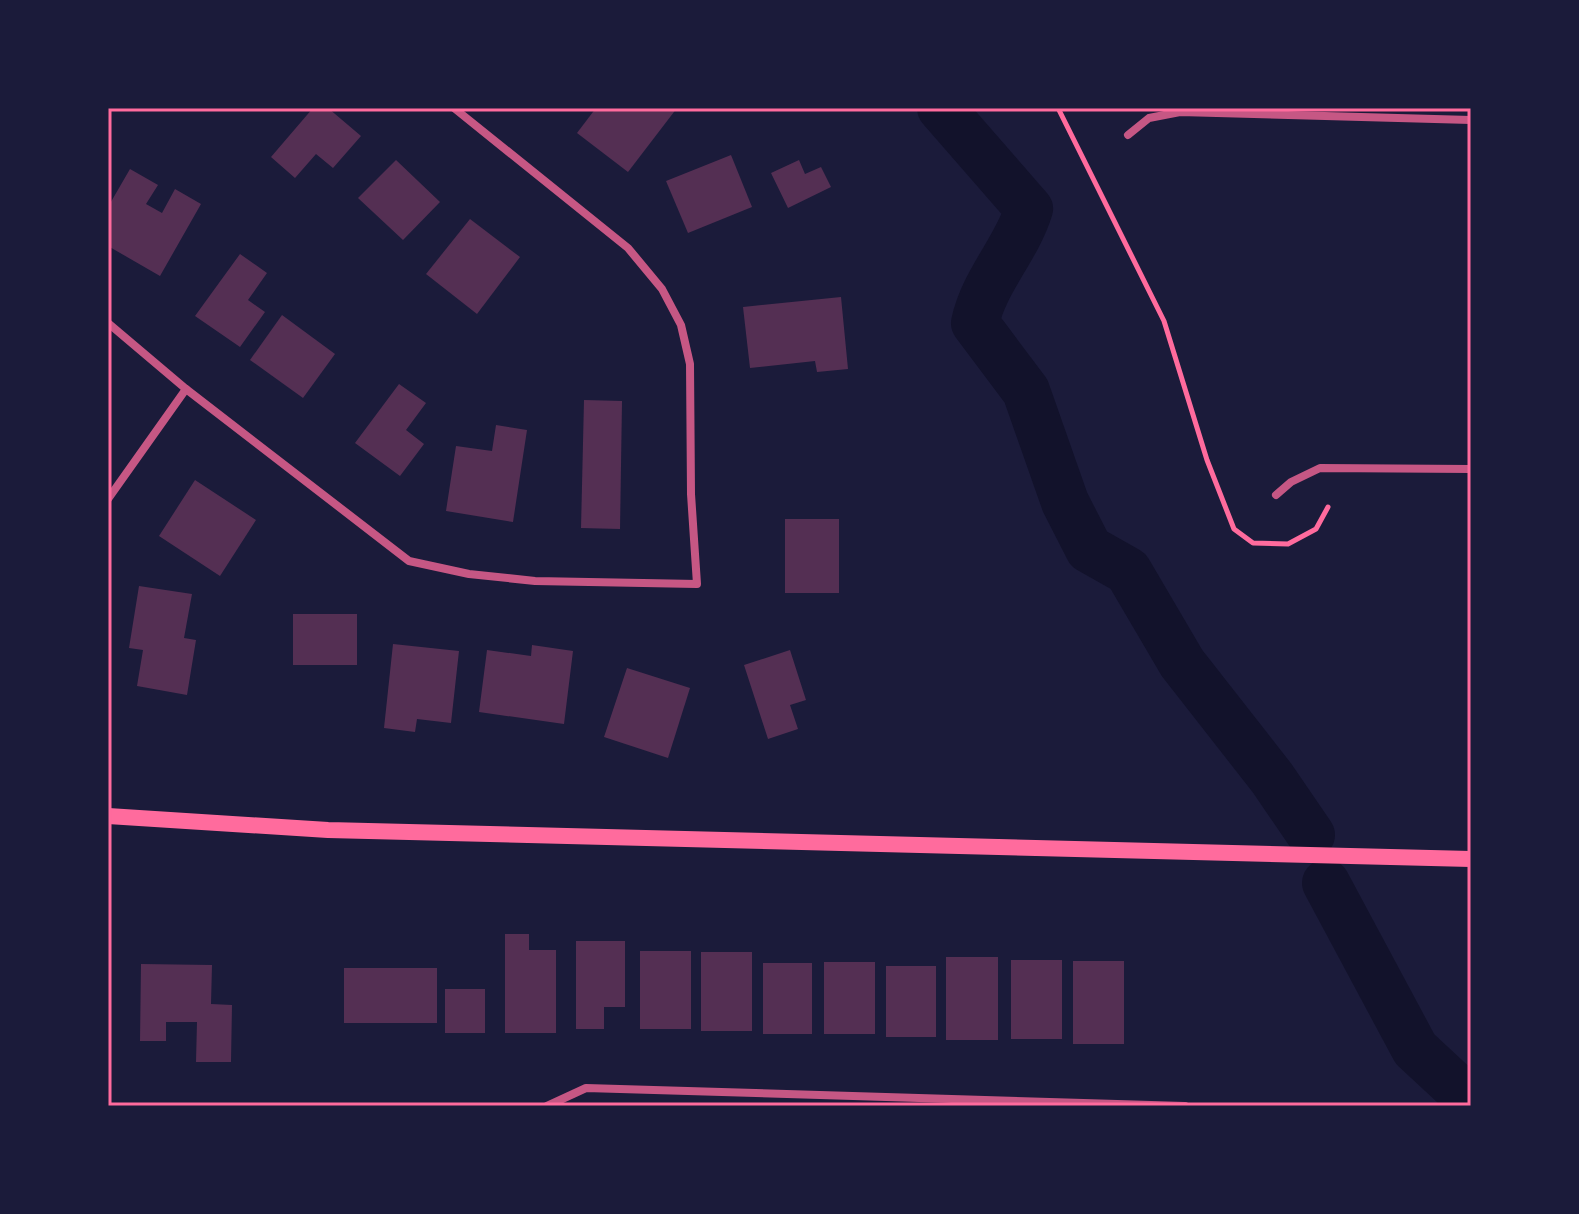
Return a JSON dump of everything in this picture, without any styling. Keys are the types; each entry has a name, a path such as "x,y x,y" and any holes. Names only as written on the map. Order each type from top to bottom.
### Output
{"main road":[{"path":"108,816 344,830 1471,859"}],"street":[{"path":"108,323 186,389 409,561 469,574 535,581 697,584 691,494 690,364 681,325 662,289 628,248 454,108"},
{"path":"1128,135 1149,118 1180,112 1471,120"},
{"path":"108,499 186,389"},
{"path":"1276,495 1291,482 1320,468 1471,469"},
{"path":"547,1106 586,1088 1185,1106"}],"path":[{"path":"1058,108 1164,321 1207,460 1234,529 1253,543 1288,544 1316,529 1328,507"}],"building":[{"path":"313,108 328,108 361,136 333,168 316,154 295,178 271,157"},
{"path":"596,108 677,108 628,172 577,133"},
{"path":"731,155 752,207 688,233 666,181"},
{"path":"396,160 440,202 403,240 358,198"},
{"path":"799,160 805,174 821,167 831,187 788,208 771,173"},
{"path":"130,169 158,185 146,204 162,213 175,189 201,204 160,276 108,246 108,207"},
{"path":"470,219 520,257 477,314 426,274"},
{"path":"240,254 267,273 248,300 265,312 240,347 195,316"},
{"path":"841,297 848,369 817,372 815,361 750,368 743,307"},
{"path":"282,315 335,354 303,398 250,360"},
{"path":"399,384 426,403 406,430 424,444 400,476 355,443"},
{"path":"584,400 622,401 620,529 581,528"},
{"path":"496,425 527,430 513,522 446,511 456,446 492,451"},
{"path":"195,480 256,520 220,576 159,536"},
{"path":"785,519 839,519 839,593 785,593"},
{"path":"139,586 192,594 184,638 196,640 187,695 137,686 143,650 129,648"},
{"path":"293,614 357,614 357,665 293,665"},
{"path":"393,644 459,651 451,723 417,719 415,732 384,728"},
{"path":"532,645 573,651 564,724 479,712 487,650 531,656"},
{"path":"790,650 806,700 790,705 798,729 768,739 744,665"},
{"path":"627,668 690,688 668,758 604,737"},
{"path":"505,934 529,934 529,950 556,950 556,1033 505,1033"},
{"path":"576,941 625,941 625,1007 604,1007 604,1029 576,1029"},
{"path":"640,951 691,951 691,1029 640,1029"},
{"path":"701,952 752,952 752,1031 701,1031"},
{"path":"946,957 998,957 998,1040 946,1040"},
{"path":"1011,960 1062,960 1062,1039 1011,1039"},
{"path":"1073,961 1124,961 1124,1044 1073,1044"},
{"path":"824,962 875,962 875,1034 824,1034"},
{"path":"763,963 812,963 812,1034 763,1034"},
{"path":"141,964 212,965 211,1004 232,1005 231,1062 196,1062 197,1022 166,1022 166,1041 140,1041"},
{"path":"886,966 936,966 936,1037 886,1037"},
{"path":"344,968 437,968 437,1023 344,1023"},
{"path":"445,989 485,989 485,1033 445,1033"}],"waterway":[{"path":"941,108 1029,209 985,293 975,323 1026,391 1065,502 1089,549 1128,571 1182,663 1272,778 1311,835"},
{"path":"1326,883 1415,1049 1471,1101"}]}
